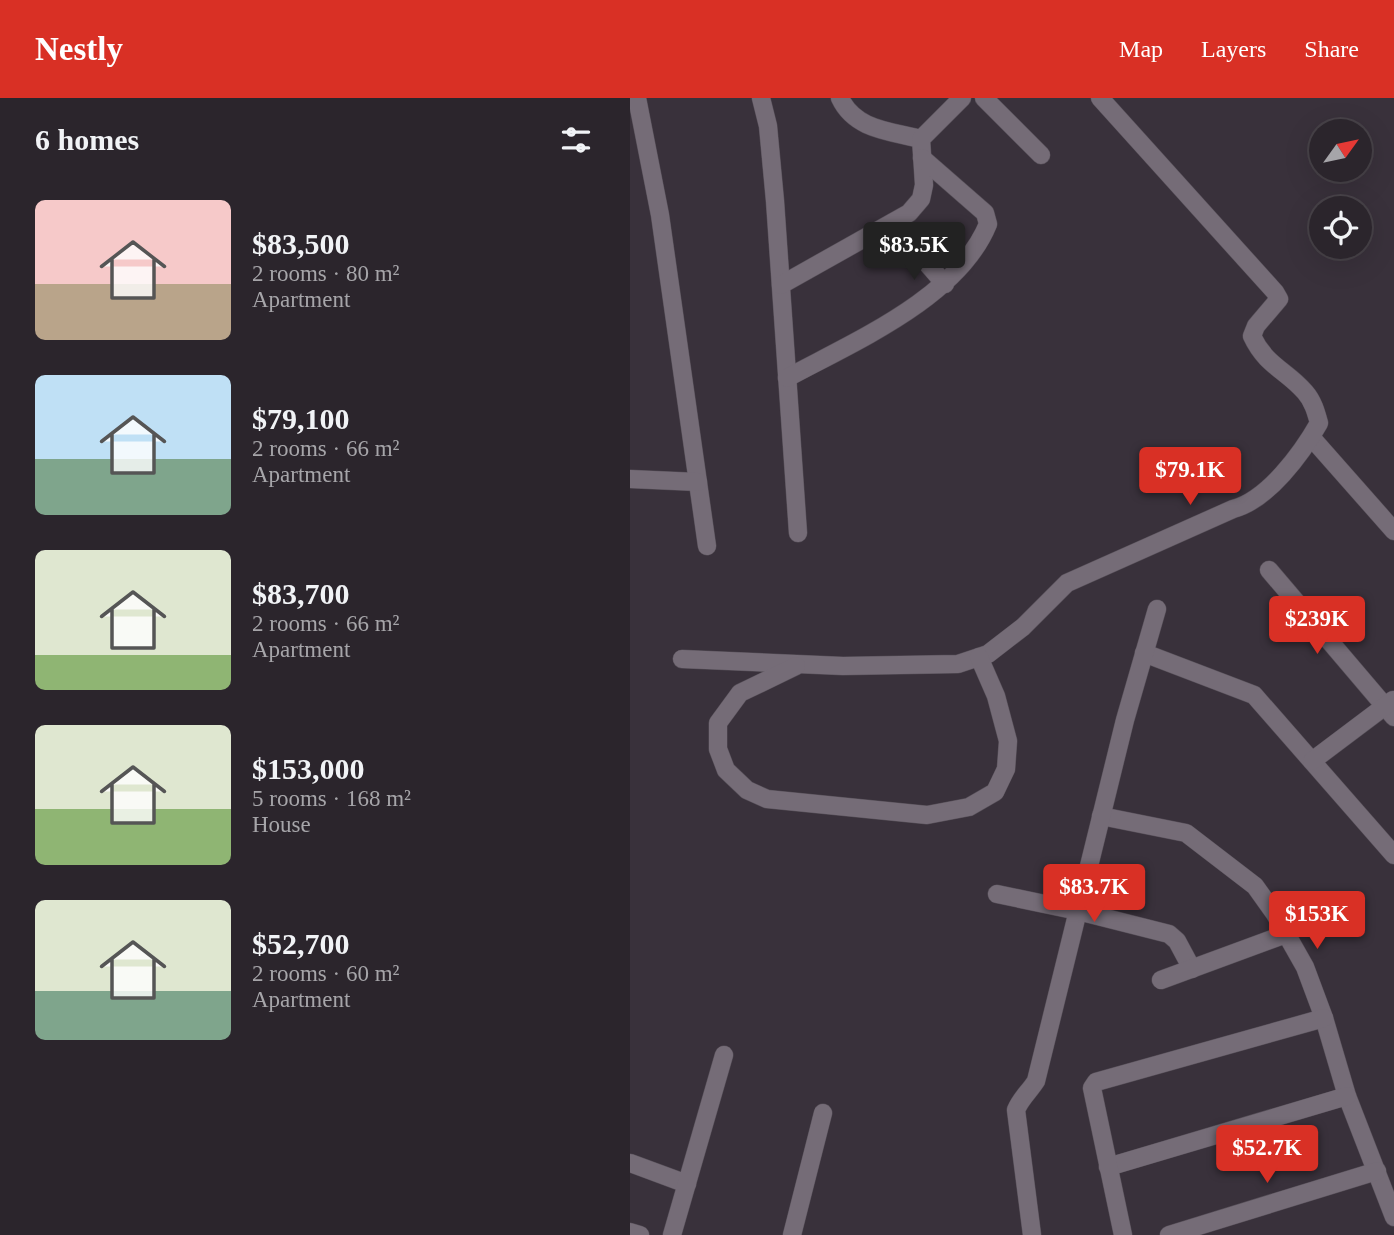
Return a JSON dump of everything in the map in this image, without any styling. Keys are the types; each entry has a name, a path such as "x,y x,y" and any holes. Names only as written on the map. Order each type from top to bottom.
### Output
{"street":[{"path":"637,98 660,215 707,546"},
{"path":"761,98 768,126 798,533"},
{"path":"840,98 851,116 867,126 921,139"},
{"path":"781,285 909,214 921,200 921,139 962,98"},
{"path":"984,98 1041,155"},
{"path":"682,659 843,667 958,664 988,654 1023,627 1067,583 1233,509 1246,506 1267,489 1305,448 1319,423 1313,403 1304,391 1260,354 1252,336 1279,299 1275,292 1100,98"},
{"path":"787,378 873,331 945,284 976,246 988,224 985,213 922,158"},
{"path":"892,223 945,284"},
{"path":"1311,437 1394,531"},
{"path":"630,480 698,482"},
{"path":"1269,570 1391,708 1312,761"},
{"path":"1032,1235 1016,1110 1021,1098 1030,1091 1036,1081 1101,816 1157,609"},
{"path":"1144,653 1254,695 1394,855"},
{"path":"799,664 740,693 718,723 718,749 726,770 747,790 767,799 927,816 969,807 995,792 1006,769 1008,741 1005,722 979,657"},
{"path":"1101,816 1186,834 1255,886 1305,967 1324,1018 1347,1096 1394,1217"},
{"path":"997,894 1169,934 1177,942 1192,969"},
{"path":"1161,980 1286,934"},
{"path":"1123,1235 1092,1088 1096,1082 1324,1018"},
{"path":"672,1235 724,1055"},
{"path":"1108,1167 1347,1096"},
{"path":"792,1235 822,1113"},
{"path":"630,1163 687,1184"},
{"path":"1169,1235 1377,1171"},
{"path":"630,1231 640,1235"}]}
